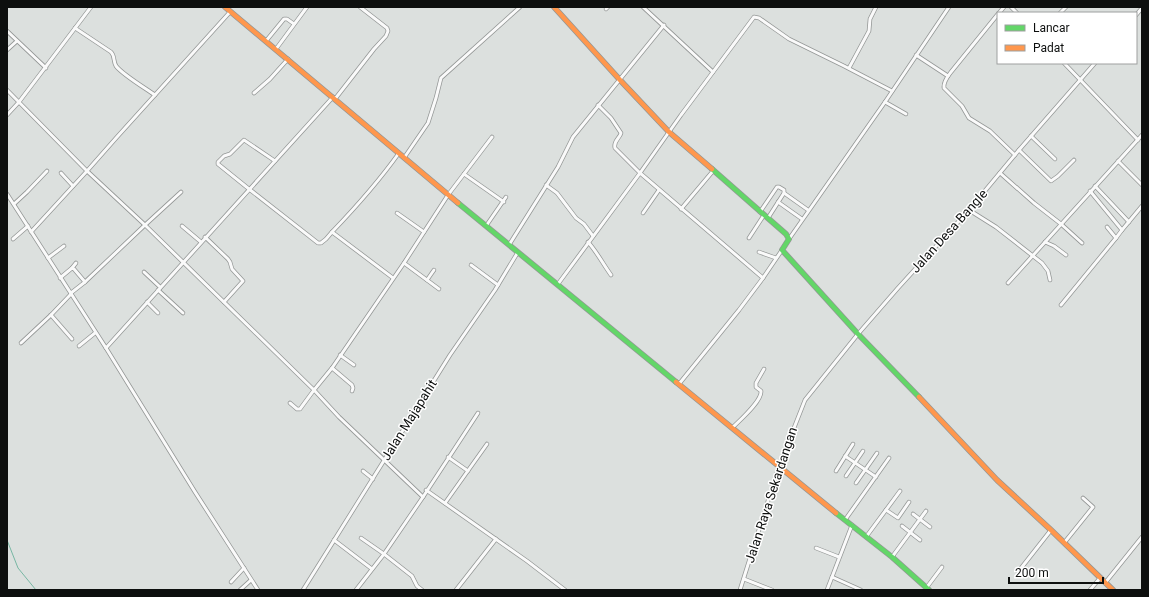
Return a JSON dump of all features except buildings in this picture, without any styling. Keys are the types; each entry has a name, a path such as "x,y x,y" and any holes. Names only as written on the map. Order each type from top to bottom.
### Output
{"street":[{"path":"8,113 19,102 46,68 74,28 91,7"},
{"path":"225,7 448,195 892,557 929,589 942,567"},
{"path":"276,49 307,7"},
{"path":"106,348 205,237 334,98 386,36 388,31 387,28 365,8 360,7"},
{"path":"404,158 428,123 441,78 520,7"},
{"path":"643,7 714,72"},
{"path":"849,68 869,31 870,19 876,7"},
{"path":"679,384 744,305 808,210 892,91 948,7"},
{"path":"555,8 620,80 670,132 781,230 789,239"},
{"path":"31,232 230,12"},
{"path":"997,15 948,76 944,82 944,88 962,106 969,118 990,131 1015,155"},
{"path":"558,284 751,20 756,17 789,39 892,91"},
{"path":"266,41 284,19 287,19 294,24"},
{"path":"509,245 558,167 573,136 664,25"},
{"path":"74,28 111,52 114,56 115,64 120,71 155,95"},
{"path":"7,31 46,68"},
{"path":"7,50 17,41"},
{"path":"916,55 948,76"},
{"path":"254,93 270,79 288,59"},
{"path":"1065,64 1138,140"},
{"name":"Jalan Desa Bangle","path":"804,400 858,334 969,210 1094,64"},
{"path":"7,90 87,171 145,225 422,497"},
{"path":"884,102 906,114"},
{"path":"598,105 621,131 621,135 615,143 615,148 659,190 763,278"},
{"path":"1008,283 1142,135"},
{"path":"1032,136 1055,159"},
{"path":"290,403 300,409 332,368 404,263 448,195 492,137"},
{"path":"275,161 244,140 230,154 219,160 218,164 318,243 321,243 355,208 399,153"},
{"path":"1019,150 1051,181 1074,160"},
{"path":"1118,161 1142,185"},
{"path":"681,209 713,171"},
{"path":"14,204 47,172"},
{"path":"61,173 73,186"},
{"path":"1000,173 1082,243"},
{"path":"464,174 504,202"},
{"path":"546,185 557,193 576,218 584,224 593,236"},
{"path":"1095,186 1129,222"},
{"path":"749,238 764,215 777,187 784,190 784,193 808,210"},
{"path":"643,212 659,190"},
{"path":"1090,191 1122,230"},
{"path":"21,343 51,315 71,293 85,282 181,192"},
{"path":"764,215 778,202 784,193"},
{"path":"7,194 258,590"},
{"path":"486,226 506,198"},
{"path":"778,202 802,219"},
{"path":"1061,305 1142,206"},
{"path":"969,210 996,227 1042,263 1048,271 1050,280"},
{"path":"397,213 424,232"},
{"path":"13,239 28,226"},
{"path":"182,226 201,242"},
{"path":"1107,227 1116,238"},
{"path":"332,232 393,278"},
{"path":"205,237 228,259 232,269 243,281 224,302"},
{"path":"588,242 597,252 602,263 611,275"},
{"path":"1045,242 1054,246 1066,255"},
{"path":"48,258 64,246"},
{"path":"782,250 858,334 997,480 1112,590"},
{"name":"Jalan Majapahit","path":"303,590 450,355 498,285 518,252"},
{"path":"759,252 776,258"},
{"path":"60,278 76,263"},
{"path":"404,263 439,289"},
{"path":"471,265 498,285"},
{"path":"72,268 85,282"},
{"path":"427,280 434,270"},
{"path":"144,272 183,313"},
{"path":"147,302 158,313"},
{"path":"51,315 72,339"},
{"path":"79,346 95,333"},
{"path":"340,355 354,365"},
{"path":"332,368 352,385 352,391"},
{"path":"732,428 752,408 760,396 761,391 756,386 756,383 764,369"},
{"name":"Jalan Raya Sekardangan","path":"740,590 779,466 804,400"},
{"path":"356,590 384,554 478,413"},
{"path":"445,503 486,444"},
{"path":"836,471 853,444"},
{"path":"846,476 863,452"},
{"path":"856,483 877,454"},
{"path":"846,456 876,477"},
{"path":"448,457 468,471"},
{"path":"845,520 889,458"},
{"path":"363,471 373,479"},
{"path":"426,490 565,590"},
{"path":"866,537 900,491"},
{"path":"1064,543 1093,507 1083,498"},
{"path":"886,510 898,518 909,502"},
{"path":"892,557 926,510"},
{"path":"912,514 930,526"},
{"path":"827,590 852,525"},
{"path":"902,526 920,540"},
{"path":"1018,572 1051,530"},
{"path":"1105,583 1142,537"},
{"path":"361,538 412,576 417,586 422,590"},
{"path":"456,590 496,539"},
{"path":"334,540 372,569"},
{"path":"816,548 839,557"},
{"path":"231,582 244,568"},
{"path":"832,577 861,590"},
{"path":"1090,590 1100,578"},
{"path":"744,579 772,590"},
{"path":"240,590 251,580"}],"waterway":[{"path":"7,540 18,568 36,590"}],"traffic: fast":[{"path":"712,169 786,234 789,239 782,250 858,334 919,397"},
{"path":"458,203 676,382"},
{"path":"836,513 892,557 929,590"}],"traffic: slow":[{"path":"225,7 458,203"},
{"path":"554,7 669,132 712,169"},
{"path":"676,382 836,513"},
{"path":"919,397 997,480 1113,590"}]}
